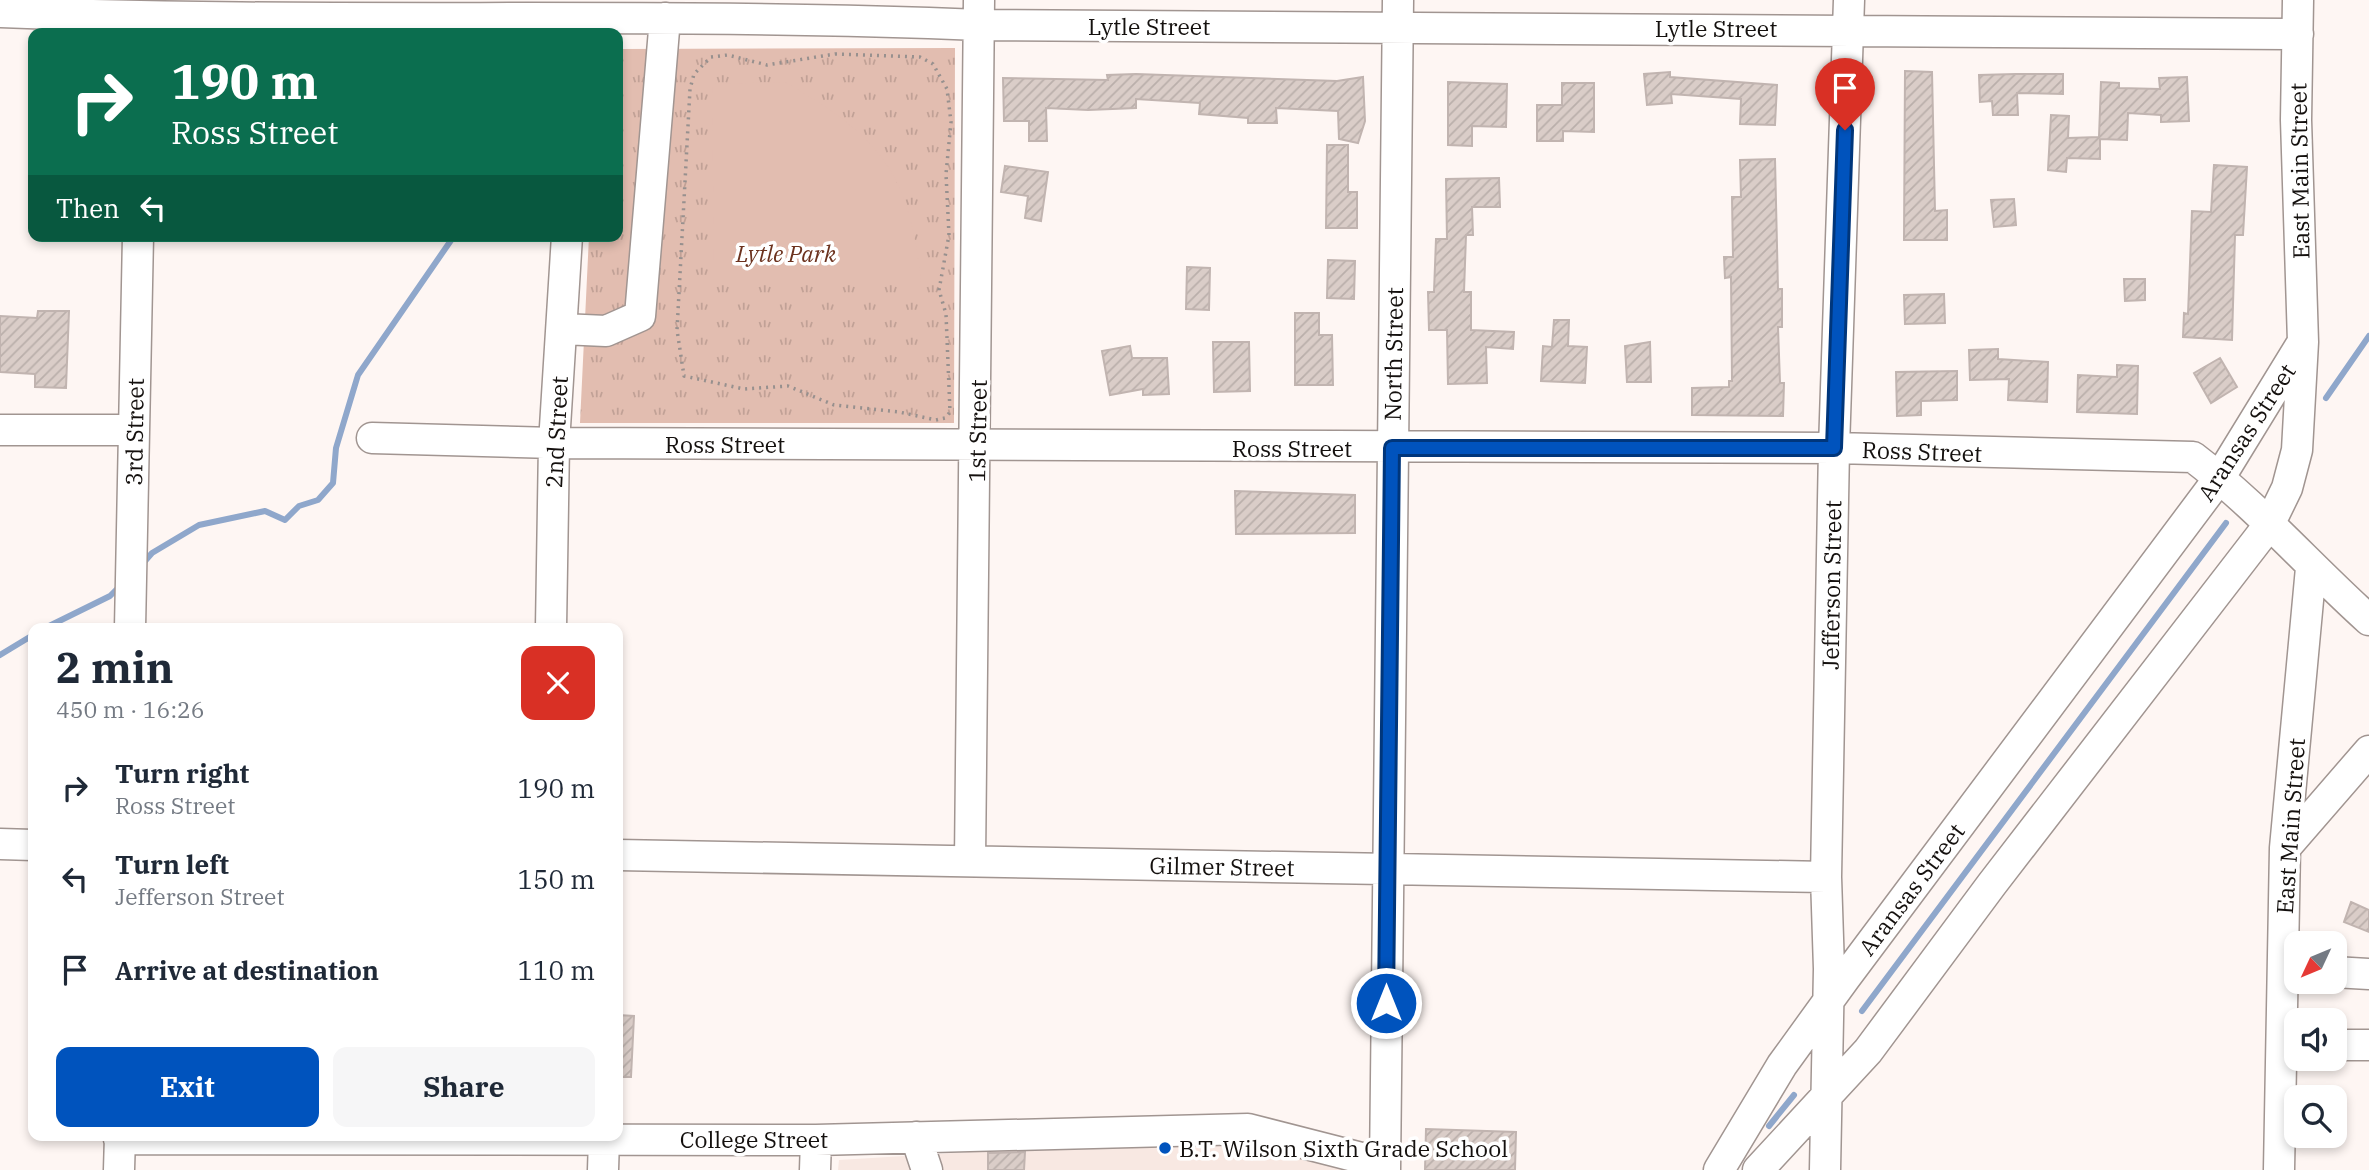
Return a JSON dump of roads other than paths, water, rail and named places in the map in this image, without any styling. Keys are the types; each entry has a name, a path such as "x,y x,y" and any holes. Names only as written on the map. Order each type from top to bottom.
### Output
{"street":[{"name":"East Main Street","path":"2298,0 2296,120 2303,342"},
{"name":"Lytle Street","path":"0,12 144,17 536,9 581,25 664,18 824,18 979,13 1848,14 2298,34"},
{"name":"1st Street","path":"970,861 977,446 979,13"},
{"name":"North Street","path":"1385,1167 1398,14"},
{"name":"Jefferson Street","path":"1825,1170 1828,1003 1826,877 1834,448 1848,14"},
{"path":"562,329 606,331 640,316 664,18"},
{"name":"3rd Street","path":"130,623 138,242"},
{"name":"2nd Street","path":"551,623 554,443 567,242"},
{"name":"Aransas Street","path":"1719,1170 1782,1065 2220,477 2303,342"},
{"name":"Aransas Street","path":"1758,1170 1868,1051 1992,884 2269,525 2287,488 2297,450 2303,342"},
{"path":"0,430 134,430"},
{"name":"Ross Street","path":"372,438 554,443 977,446 1834,448 2193,457 2220,477 2311,568 2369,620"},
{"name":"East Main Street","path":"2289,931 2286,848 2311,568"},
{"path":"2286,848 2369,751"},
{"path":"0,844 28,845"},
{"name":"Gilmer Street","path":"623,855 1826,877"},
{"path":"2347,973 2369,974"},
{"path":"2347,1045 2369,1045"},
{"name":"East Main Street","path":"2279,1170 2287,1071"},
{"name":"College Street","path":"623,1139 816,1140 1248,1129 1385,1167"},
{"path":"916,1137 927,1170"},
{"path":"815,1170 816,1140"},
{"path":"119,1170 120,1141"},
{"path":"603,1170 604,1141"}],"waterway":[{"path":"145,561 152,553 199,525 265,511 285,520 299,506 318,500 333,483 336,448 358,375 450,242"},
{"path":"2326,398 2369,336"},
{"path":"1862,1011 2226,523"},
{"path":"55,623 110,596 116,590"},
{"path":"0,655 28,638"},
{"path":"1769,1126 1794,1095"}],"place":[{"name":"B.T. Wilson Sixth Grade School","path":"1165,1148"}],"park label":[{"name":"Lytle Park","path":"786,253"}]}
